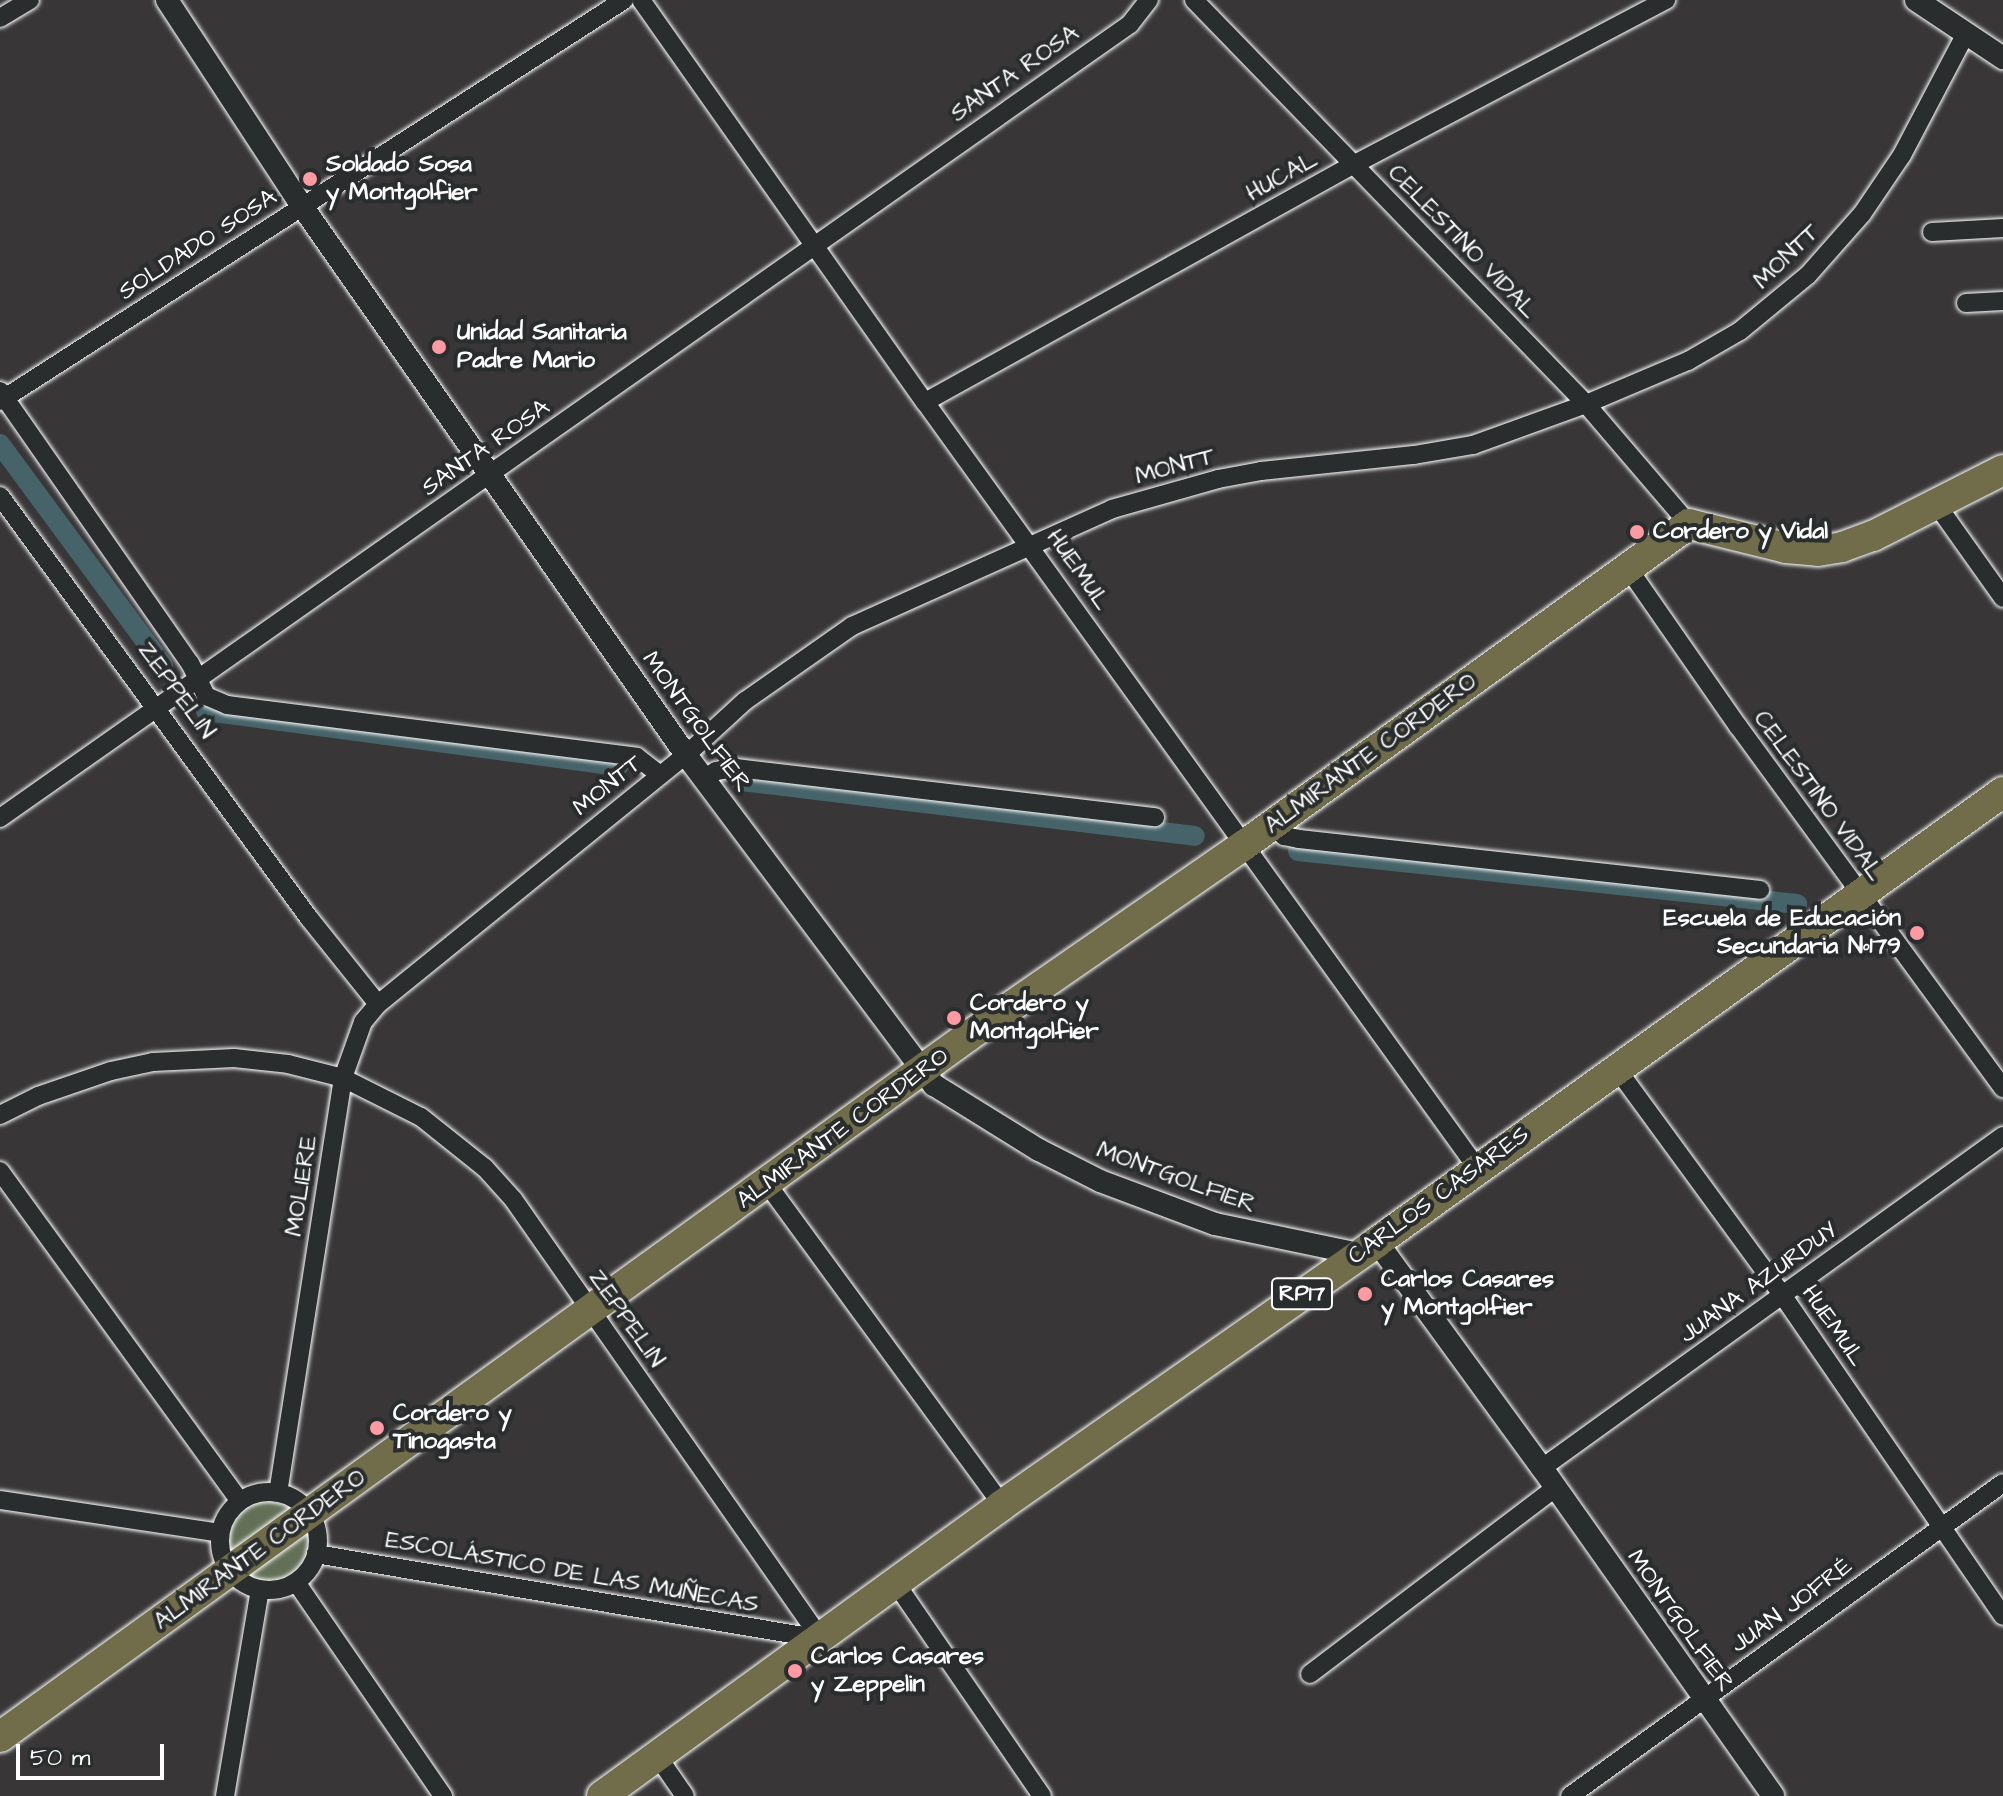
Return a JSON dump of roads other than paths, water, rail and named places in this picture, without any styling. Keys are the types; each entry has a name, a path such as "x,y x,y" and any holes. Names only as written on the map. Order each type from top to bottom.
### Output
{"main road":[{"path":"1689,524 1773,546 1818,551 1873,536 2003,470"},
{"name":"ALMIRANTE CORDERO","path":"0,1737 590,1309 923,1073 967,1037 1273,825 1689,524"},
{"name":"CARLOS CASARES","path":"602,1796 897,1585 1002,1505 1368,1248 2003,792"}],"street":[{"path":"0,18 30,0"},
{"name":"MONTGOLFIER","path":"167,0 302,206 686,755 923,1073 946,1096 1100,1181 1215,1224 1368,1248 1542,1468 1773,1796"},
{"name":"SOLDADO SOSA","path":"2,397 624,0"},
{"name":"HUEMUL","path":"641,0 815,242 925,402 1477,1168"},
{"name":"SANTA ROSA","path":"0,818 159,709 815,242 1130,24 1149,0"},
{"name":"CELESTINO VIDAL","path":"1194,0 1586,404 1689,524"},
{"name":"HUCAL","path":"925,402 1353,165 1666,0"},
{"path":"1916,0 2003,58"},
{"name":"MONTT","path":"378,1004 686,755 776,677 852,626 1112,509 1218,479 1459,447 1586,404 1712,348 1771,308 1808,275 1862,214 1902,155 1966,33"},
{"path":"1932,232 2003,228"},
{"path":"1966,303 2003,301"},
{"name":"ZEPPELIN","path":"2,397 198,680 206,696 227,705 637,757 660,775"},
{"name":"ZEPPELIN","path":"0,496 159,709 309,918 378,1004"},
{"path":"1937,505 2003,598"},
{"name":"CELESTINO VIDAL","path":"1628,568 1860,895 2003,1088"},
{"path":"704,779 716,771 736,768 1155,817"},
{"path":"1273,825 1284,836 1299,839 1760,890"},
{"name":"MOLIERE","path":"278,1493 343,1078 363,1022 378,1004"},
{"path":"0,1115 75,1082 166,1060 261,1060 343,1078"},
{"name":"HUEMUL","path":"1617,1069 1783,1296 2003,1616"},
{"name":"ZEPPELIN","path":"343,1078 421,1117 485,1168 532,1224 821,1639"},
{"name":"JUANA AZURDUY","path":"1542,1468 2003,1136"},
{"path":"0,1171 240,1501"},
{"path":"768,1185 1002,1505"},
{"name":"JUAN JOFRÉ","path":"1570,1796 2003,1483"},
{"path":"1310,1674 1555,1488"},
{"path":"258,1493 278,1493 291,1497 310,1514 316,1527 316,1554 312,1565 296,1582 285,1588 260,1590 248,1586 230,1572 223,1559 220,1533 224,1521 240,1501 258,1493"},
{"path":"0,1500 220,1533"},
{"name":"ESCOLÁSTICO DE LAS MUÑECAS","path":"316,1554 821,1639"},
{"path":"296,1582 443,1796"},
{"path":"897,1585 1042,1796"},
{"path":"225,1796 260,1590"},
{"path":"658,1757 685,1796"}],"waterway":[{"path":"0,444 163,665"},
{"path":"206,711 618,766"},
{"path":"741,781 1195,836"},
{"path":"1298,851 1797,904"}],"place":[{"name":"Soldado Sosa y Montgolfier","path":"310,179"},
{"name":"Unidad Sanitaria Padre Mario","path":"439,347"},
{"name":"Cordero y Vidal","path":"1637,532"},
{"name":"Escuela de Educación Secundaria Nº179","path":"1917,933"},
{"name":"Cordero y Montgolfier","path":"954,1018"},
{"name":"Carlos Casares y Montgolfier","path":"1365,1294"},
{"name":"Cordero y Tinogasta","path":"377,1428"},
{"name":"Carlos Casares y Zeppelin","path":"795,1671"}]}
